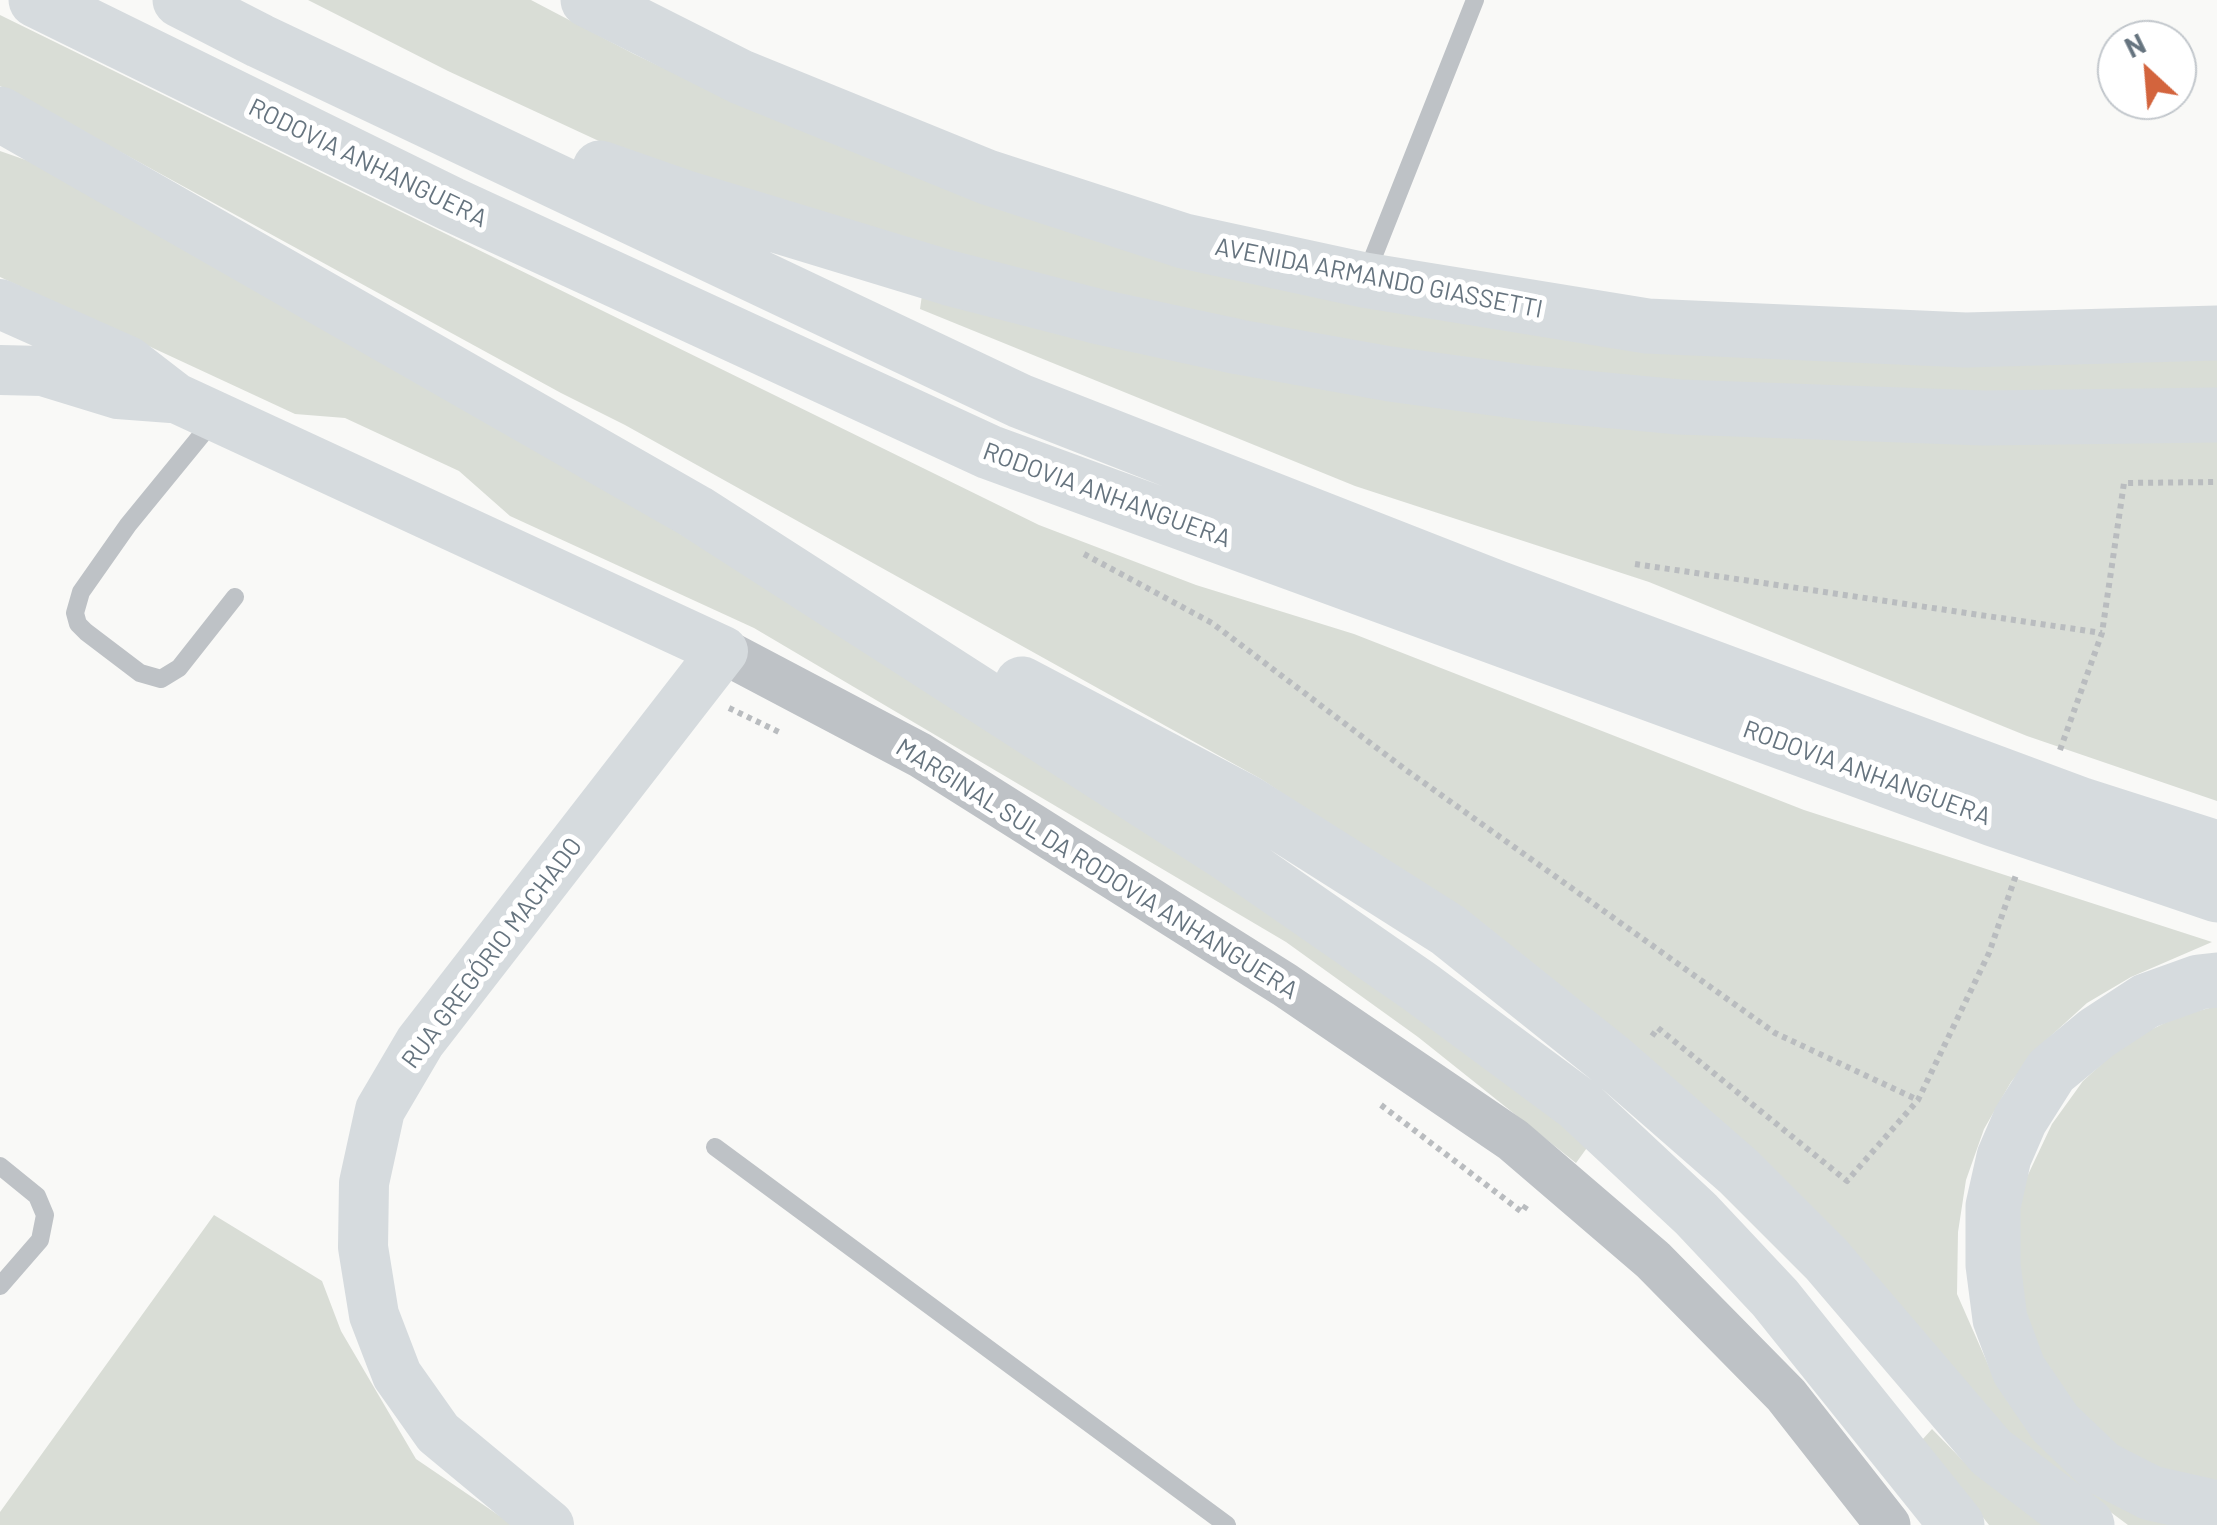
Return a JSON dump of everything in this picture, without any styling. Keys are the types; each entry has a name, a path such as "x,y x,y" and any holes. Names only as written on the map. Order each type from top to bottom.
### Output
{"main road":[{"name":"RODOVIA ANHANGUERA","path":"36,0 451,204 989,452 1993,819 2217,895"},
{"name":"RODOVIA ANHANGUERA","path":"180,0 260,42 1020,401 1532,601 2082,805 2217,848"},
{"name":"AVENIDA ARMANDO GIASSETTI","path":"588,0 742,78 987,177 1184,241 1364,280 1647,326 1966,340 2217,333"},
{"path":"260,42 683,197 949,278 1239,347 1495,388 1679,407 1984,418 2217,415"},
{"path":"9,125 696,512 1246,802 1448,930 1612,1060 1739,1172 1826,1260 1991,1452 2087,1525"},
{"name":"MARGINAL SUL DA RODOVIA ANHANGUERA","path":"0,304 128,362 196,408 722,651"},
{"name":"MARGINAL SUL DA RODOVIA ANHANGUERA","path":"0,370 43,371 118,394 196,408"},
{"path":"696,512 1224,852 1420,987 1578,1104 1696,1214 1775,1298 1957,1525"},
{"name":"RUA GREGÓRIO MACHADO","path":"549,1525 438,1433 397,1374 374,1315 364,1247 364,1183 380,1110 420,1042 722,651"},
{"path":"2217,980 2200,982 2146,1002 2096,1033 2051,1071 2020,1120 2004,1157 1993,1206 1993,1265 2000,1319 2019,1370 2056,1424 2102,1468 2150,1493 2217,1508"}],"street":[{"name":"MARGINAL SUL DA RODOVIA ANHANGUERA","path":"722,651 920,755 1285,985 1513,1140 1653,1260 1786,1395 1888,1525"}],"lane":[{"path":"1364,280 1475,0"},
{"path":"196,408 128,525 81,592 75,613 86,632 140,673 160,679 179,668 235,597"},
{"path":"716,1148 1228,1525"},
{"path":"0,1166 37,1196 45,1215 40,1240 0,1286"}],"path":[{"path":"2088,668 2102,633 2124,483 2217,482"},
{"path":"1084,554 1212,624 1406,770 1774,1033 1918,1100"},
{"path":"1635,564 2102,633"},
{"path":"692,690 788,736"},
{"path":"1847,1181 1918,1100 1989,953"},
{"path":"1368,1094 1522,1212"}],"shaded area":[{"path":"308,0 531,0 746,107 1299,288 2217,351 2217,396 2176,399 1577,380 1153,310 642,161 448,71"},
{"path":"0,15 1039,525 1196,585 1354,634 1804,810 2212,942 2131,977 2087,1003 2042,1044 2011,1082 1984,1129 1966,1180 1958,1232 1957,1294 1990,1369 2192,1525 2128,1525 2031,1453 1472,920 1261,779 625,425 0,86"},
{"path":"0,151 40,165 479,408 1045,762 1301,928 1589,1145 1576,1163 1418,1037 1286,942 754,628 510,516 459,471 345,418 295,414 0,277"},
{"path":"922,295 1047,321 2217,432 2217,801 2027,736 1649,582 1355,486 920,309"},
{"path":"2217,1006 2217,1493 2146,1471 2063,1406 2018,1310 2017,1198 2052,1124 2083,1081 2126,1042 2179,1016"},
{"path":"214,1215 322,1281 341,1331 416,1459 513,1525 0,1525 0,1512"},
{"path":"1932,1429 1973,1471 2046,1525 1989,1525 1922,1440"}]}
